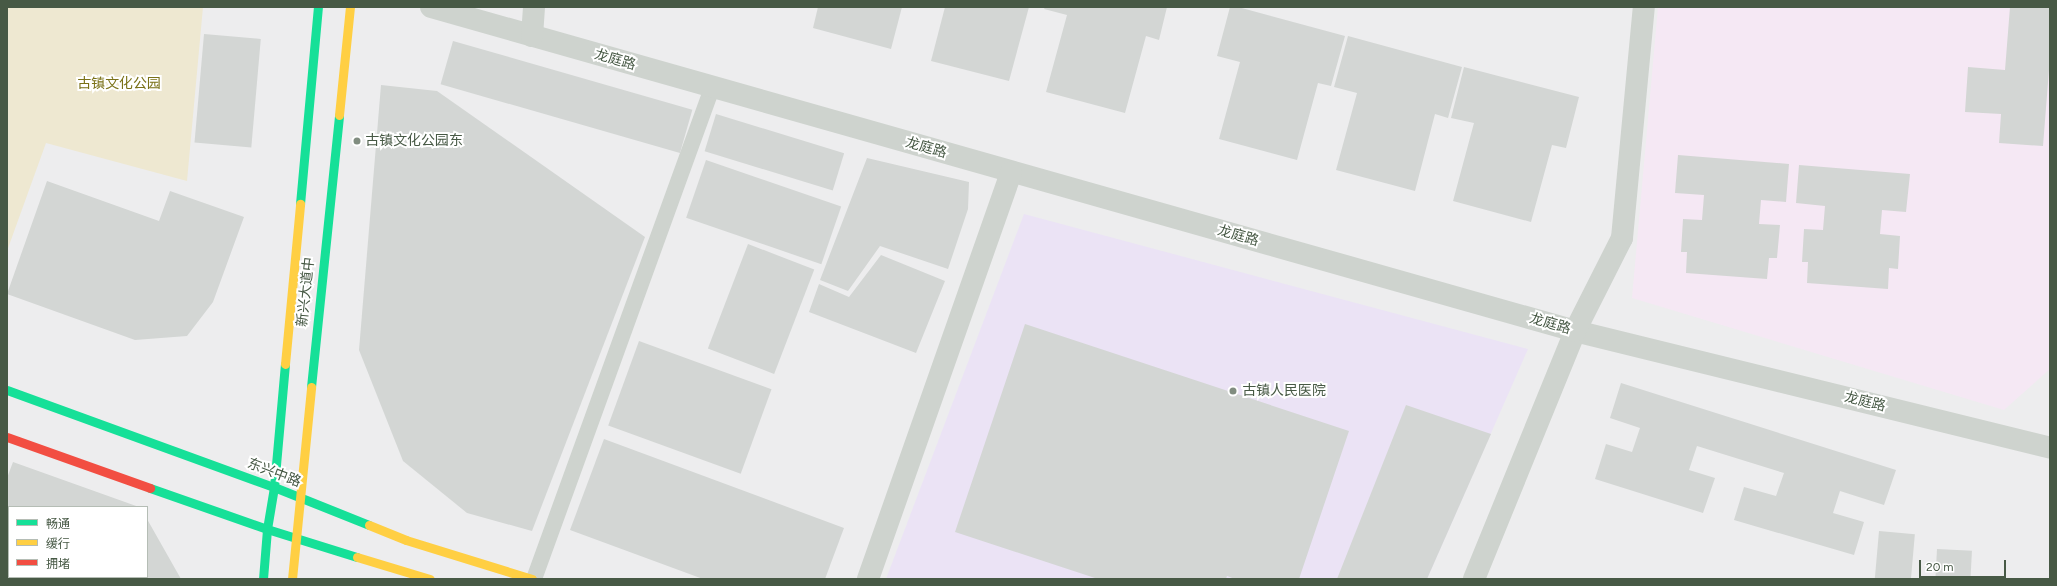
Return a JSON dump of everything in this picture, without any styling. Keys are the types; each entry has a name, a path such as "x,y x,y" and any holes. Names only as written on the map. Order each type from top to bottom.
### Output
{"main road":[{"name":"新兴大道中","path":"263,579 267,529 274,487 298,265 318,7"},
{"name":"新兴大道中","path":"292,579 319,267 350,7"},
{"name":"东兴中路","path":"7,390 274,487 406,540 533,579"},
{"path":"7,437 267,529 430,579"}],"street":[{"name":"龙庭路","path":"431,7 712,88 1575,331 2050,448"},
{"path":"532,36 534,7"},
{"path":"1474,579 1575,331 1622,238 1644,7"},
{"path":"868,579 1011,172"}],"lane":[{"path":"533,579 712,88"}],"shaded area":[{"path":"1658,7 2050,7 2050,369 2004,410 1632,298"},
{"name":"古镇人民医院","path":"1024,214 1528,349 1427,579 886,579"}],"green space":[{"name":"古镇文化公园","path":"7,7 203,7 187,181 46,143 7,251"}],"building":[{"path":"818,7 902,7 891,49 813,28"},
{"path":"945,7 1029,7 1009,81 931,61"},
{"path":"1045,7 1167,7 1159,40 1146,36 1125,113 1046,92 1067,15 1044,9"},
{"path":"1230,7 1238,7 1345,36 1331,86 1318,83 1297,160 1219,139 1240,62 1217,56"},
{"path":"2010,7 2050,7 2050,57 2043,146 1999,143 2001,114 1965,112 1968,67 2005,70"},
{"path":"204,34 261,39 251,148 195,143"},
{"path":"1348,36 1462,67 1448,118 1435,114 1415,191 1336,170 1357,93 1334,87"},
{"path":"453,41 692,110 680,153 441,84"},
{"path":"1464,67 1579,97 1566,148 1552,145 1531,222 1453,201 1474,123 1451,118"},
{"path":"381,85 437,91 645,237 532,531 467,513 403,461 359,350"},
{"path":"716,114 844,153 833,190 705,151"},
{"path":"1678,155 1789,164 1786,202 1761,200 1759,224 1780,225 1777,258 1769,258 1767,279 1686,273 1687,252 1681,252 1683,219 1702,220 1704,195 1675,193"},
{"path":"867,158 969,182 968,209 948,269 880,246 848,291 820,280"},
{"path":"706,160 841,207 821,264 686,218"},
{"path":"1799,165 1910,174 1906,212 1882,210 1880,234 1900,236 1898,269 1889,268 1888,289 1807,283 1808,262 1802,262 1804,229 1823,230 1825,206 1796,203"},
{"path":"47,181 159,221 170,191 244,217 213,302 187,336 135,340 7,294"},
{"path":"748,244 814,269 774,374 708,349"},
{"path":"881,255 945,281 916,353 809,312 819,284 849,297"},
{"name":"古镇人民医院","path":"1025,324 1349,431 1299,579 1235,579 1227,576 1226,579 1098,579 955,532"},
{"path":"639,341 771,389 741,474 608,426"},
{"path":"1621,383 1896,470 1884,505 1840,491 1833,513 1864,522 1854,555 1734,520 1744,487 1776,496 1784,473 1697,446 1689,470 1715,478 1703,513 1595,479 1606,444 1632,452 1640,428 1610,418"},
{"path":"1406,405 1491,434 1427,579 1337,579"},
{"path":"604,439 844,528 825,579 703,579 570,530"},
{"path":"13,462 136,506 8,506 8,578 148,578 148,521 181,579 7,579 7,478"},
{"path":"1879,531 1915,534 1911,579 1875,579"},
{"path":"1937,549 1972,551 1970,579 1935,579"}],"traffic: fast":[{"path":"300,204 318,7"},
{"path":"311,387 339,115"},
{"path":"263,579 267,529 274,487 285,364"},
{"path":"7,390 274,487 369,525"},
{"path":"150,488 267,529 357,557"}],"traffic: slow":[{"path":"339,115 350,7"},
{"path":"285,364 300,204"},
{"path":"292,579 311,387"},
{"path":"369,525 406,540 532,579"},
{"path":"357,557 430,579"}],"traffic: jam":[{"path":"7,437 150,488"}],"place":[{"name":"古镇文化公园东","path":"357,141"},
{"name":"古镇人民医院","path":"1233,391"}]}
